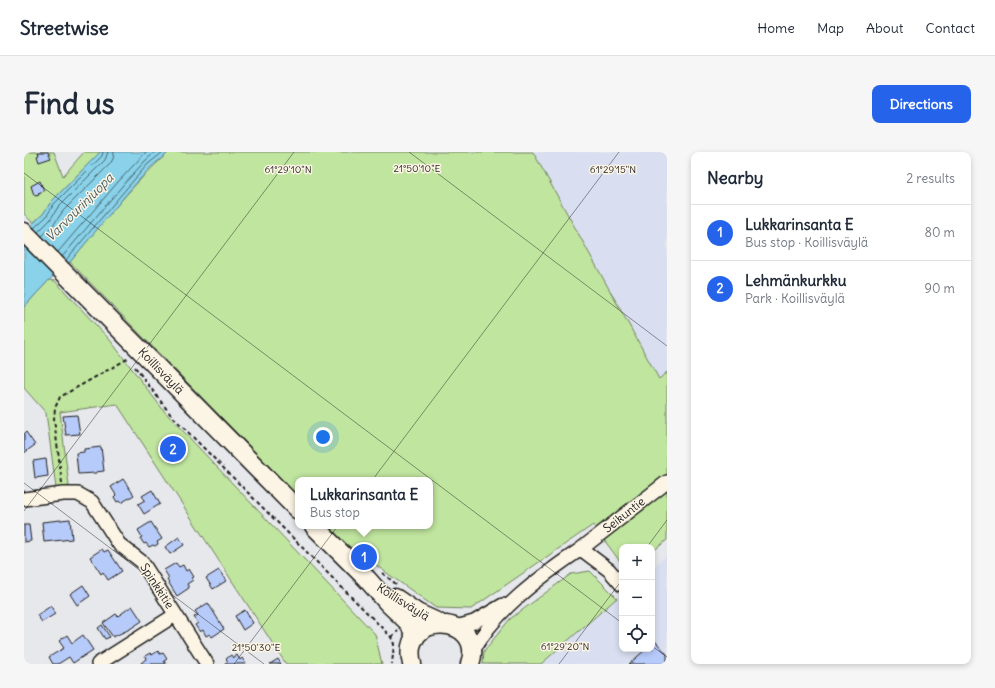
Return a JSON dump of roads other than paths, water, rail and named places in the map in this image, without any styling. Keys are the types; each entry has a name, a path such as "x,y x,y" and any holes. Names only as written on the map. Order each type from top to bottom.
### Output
{"main road":[{"name":"Koillisväylä","path":"24,232 295,507"},
{"name":"Koillisväylä","path":"317,529 408,622 415,638"},
{"name":"Koillisväylä","path":"367,579 417,613 448,625"},
{"path":"411,663 411,652 415,638 426,628 448,625 461,631 468,640 471,660"}],"street":[{"name":"Seikuntie","path":"471,660 480,638 492,623 520,595 667,482"},
{"name":"Spinkkitie","path":"24,499 63,494 78,494 92,502 119,544 142,562 207,664"},
{"path":"581,549 609,570 619,582"},
{"name":"Seikuntie","path":"448,625 474,622 520,595"},
{"name":"Spinkkitie","path":"98,664 175,615"}],"water":[{"name":"Varvourinjuopa","path":"100,152 169,152 151,167 70,262 49,280 24,307 24,232 43,214 51,202"}],"place":[{"name":"Lehmänkurkku","path":"173,449"},
{"name":"Lukkarinsanta E","path":"364,557"}]}
